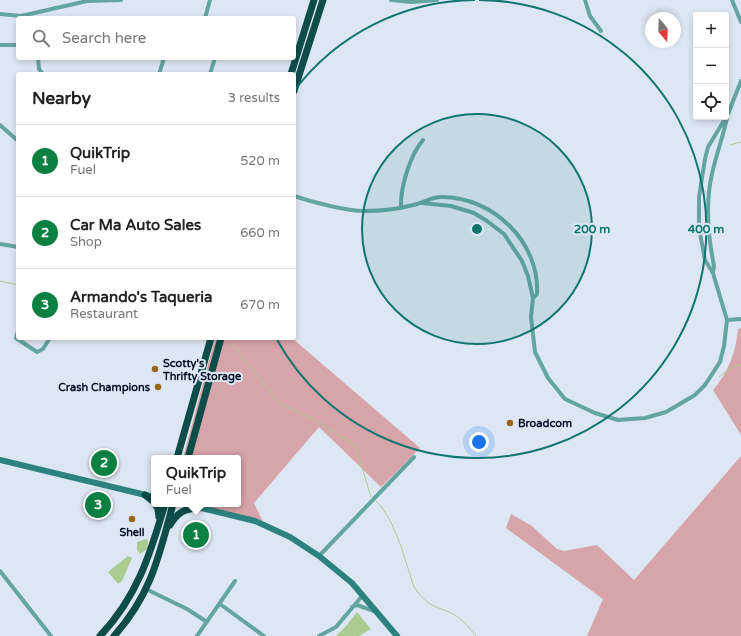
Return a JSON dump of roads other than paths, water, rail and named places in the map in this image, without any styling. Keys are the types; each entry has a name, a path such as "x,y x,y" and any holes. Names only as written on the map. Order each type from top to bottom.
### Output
{"highway":[{"path":"296,58 314,0"},
{"path":"296,85 323,0"},
{"path":"292,72 295,60"},
{"path":"178,455 210,340"},
{"path":"189,455 220,340"},
{"path":"144,495 151,494"},
{"path":"144,495 151,500"},
{"path":"156,507 159,514 159,524"},
{"path":"100,636 119,613 133,592 146,565 164,507"},
{"path":"114,636 138,604 156,569 172,507"},
{"path":"166,530 180,512 194,507"}],"main road":[{"path":"0,460 151,496"},
{"path":"201,507 251,520 276,530 319,556 352,583 397,636"}],"street":[{"path":"0,14 21,16 87,1 121,0"},
{"path":"206,16 210,0"},
{"path":"391,0 412,2 437,0"},
{"path":"585,0 590,16 601,31"},
{"path":"732,0 741,22"},
{"path":"0,45 16,45"},
{"path":"38,60 39,69 41,72"},
{"path":"160,72 163,60"},
{"path":"211,72 214,60"},
{"path":"729,111 741,81"},
{"path":"422,203 451,206 474,213 488,221 504,234 522,262 533,298 531,317 534,349 548,378 565,399 595,414 618,420 645,418 666,412 695,395 712,377 720,362 728,328 713,273 705,260 699,228 699,188 708,147 724,120"},
{"path":"713,273 714,266 708,210 709,194 711,175 726,120"},
{"path":"0,125 16,139"},
{"path":"402,208 401,194 413,158 418,146 423,140"},
{"path":"296,197 320,203 363,211 402,208 440,197 456,198 472,202 490,210 518,235 532,261 537,289 537,294 533,298"},
{"path":"0,244 16,246"},
{"path":"727,320 741,319"},
{"path":"19,340 37,352 43,349 49,340"},
{"path":"319,556 414,457"},
{"path":"0,572 51,636"},
{"path":"198,636 235,581"},
{"path":"146,589 187,609 207,622"},
{"path":"319,636 336,627 363,595"},
{"path":"220,604 264,636"},
{"path":"352,607 364,607 375,611"}],"waterway":[{"path":"730,145 741,142"},
{"path":"0,281 16,285"},
{"path":"232,344 279,403 315,420 355,445 371,497"},
{"path":"719,377 732,367 741,365"},
{"path":"376,501 389,519 403,553 414,587 419,594 434,606 458,617 476,636"}],"place":[{"name":"Scotty's Thrifty Storage","path":"155,369"},
{"name":"Crash Champions","path":"158,387"},
{"name":"Broadcom","path":"510,423"},
{"name":"Car Ma Auto Sales","path":"104,463"},
{"name":"Armando's Taqueria","path":"98,505"},
{"name":"Shell","path":"132,519"},
{"name":"QuikTrip","path":"196,535"}]}
